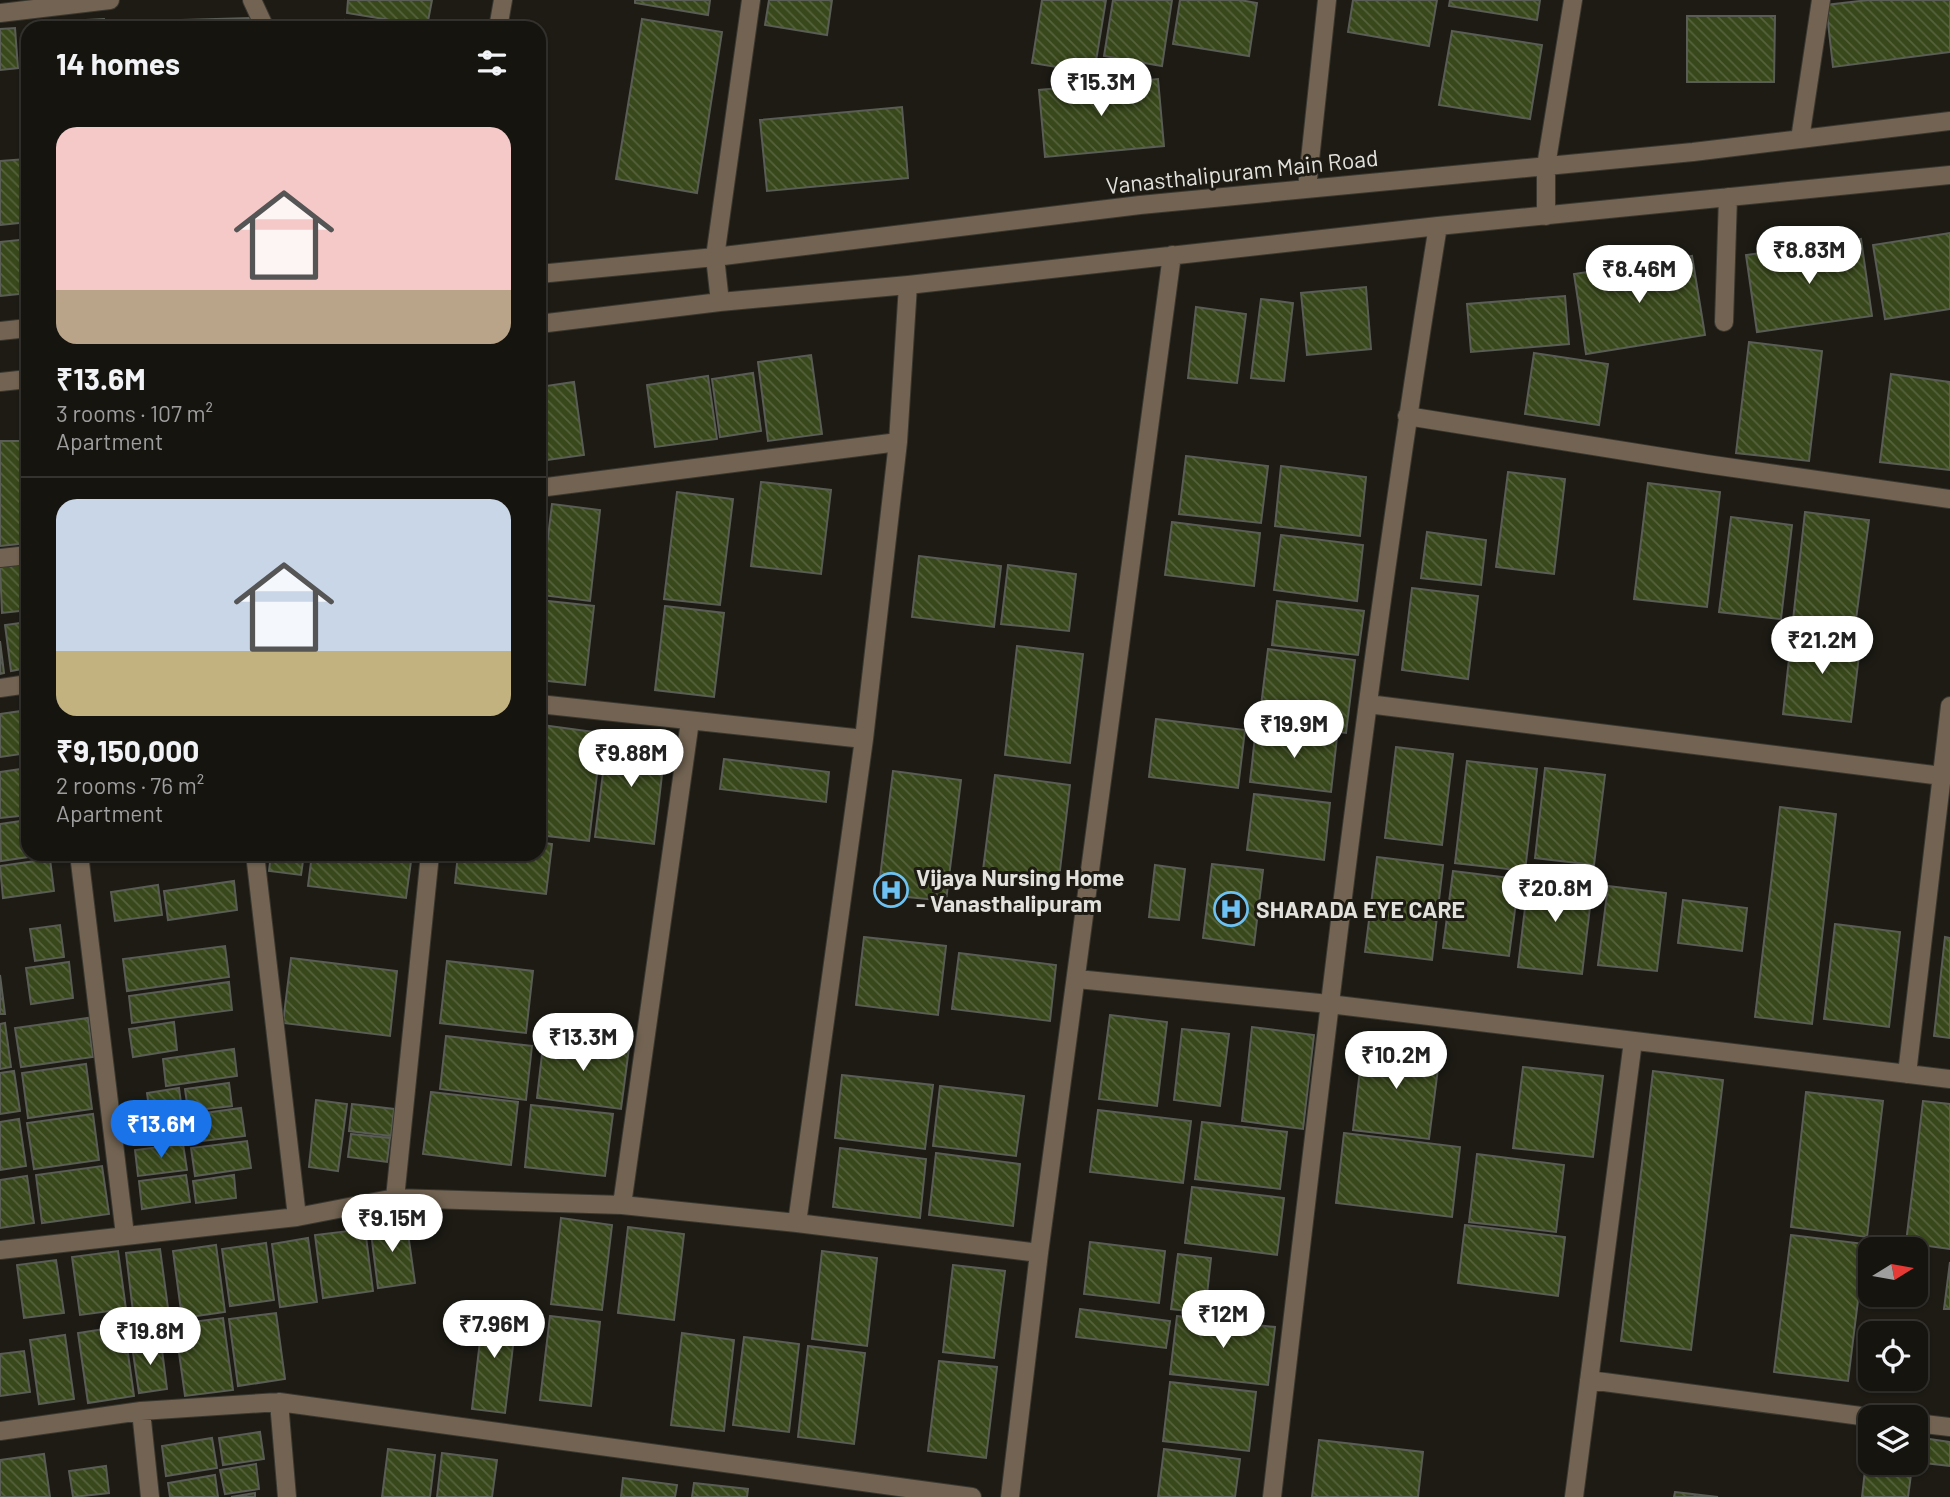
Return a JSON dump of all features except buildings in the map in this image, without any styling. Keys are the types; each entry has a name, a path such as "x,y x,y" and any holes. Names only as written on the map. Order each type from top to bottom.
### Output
{"street":[{"path":"0,13 110,0"},
{"path":"252,0 262,21"},
{"path":"499,21 503,0"},
{"path":"720,302 715,257 751,0"},
{"path":"1307,188 1327,0"},
{"path":"1546,216 1546,166 1573,0"},
{"path":"1800,139 1821,0"},
{"name":"Vanasthalipuram Main Road","path":"546,273 715,257 1044,216 1546,166 1950,121"},
{"path":"546,323 720,302 908,285 1438,226 1950,175"},
{"path":"1724,322 1728,197"},
{"path":"1272,1497 1329,1004 1368,704 1407,416 1438,226"},
{"path":"1010,1497 1039,1252 1172,255"},
{"path":"797,1223 864,739 898,442 908,285"},
{"path":"0,331 21,329"},
{"path":"0,382 21,380"},
{"path":"1407,416 1706,464 1950,499"},
{"path":"546,487 898,442"},
{"path":"0,558 21,556"},
{"path":"0,688 21,685"},
{"path":"1368,704 1942,776"},
{"path":"546,705 864,739"},
{"path":"1907,1074 1950,706"},
{"path":"622,1205 690,721"},
{"path":"80,861 125,1236"},
{"path":"255,861 298,1217"},
{"path":"395,1198 429,861"},
{"path":"1077,979 1329,1004 1950,1079"},
{"path":"1574,1497 1633,1041"},
{"path":"0,1250 298,1217 395,1198 622,1205 1039,1252"},
{"path":"1589,1380 1858,1416"},
{"path":"279,1402 287,1497"},
{"path":"0,1431 141,1411 279,1402 972,1497"},
{"path":"141,1411 150,1497"},
{"path":"1928,1424 1950,1427"}],"place":[{"name":"Vijaya Nursing Home - Vanasthalipuram","path":"891,890"},
{"name":"SHARADA EYE CARE","path":"1231,909"}]}
